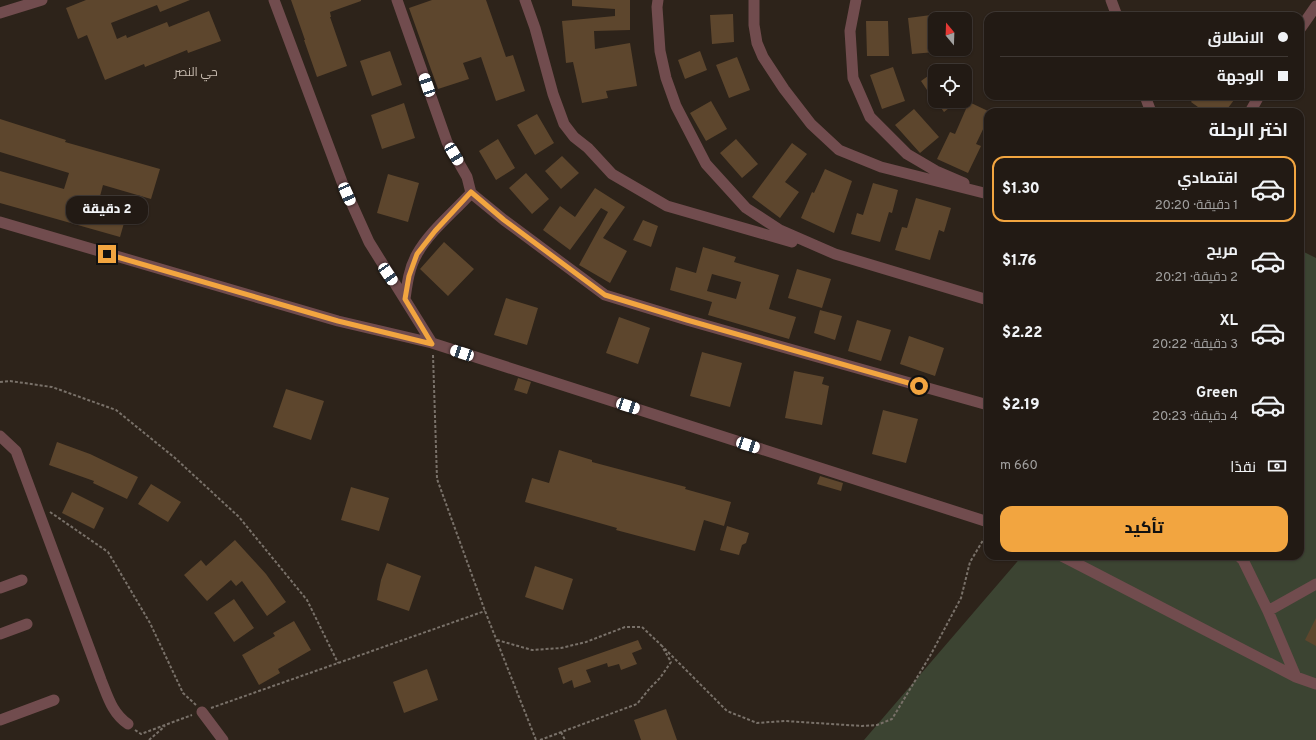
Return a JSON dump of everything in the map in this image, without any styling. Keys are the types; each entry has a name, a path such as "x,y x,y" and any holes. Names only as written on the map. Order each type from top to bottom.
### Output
{"street":[{"path":"0,13 42,0"},
{"path":"274,0 342,182 369,242 432,344"},
{"path":"397,0 447,142 467,177 471,192 504,220 605,295 694,322 984,404"},
{"path":"526,0 553,94 564,124 574,137 588,148 612,174 667,206 984,299"},
{"path":"658,0 657,7 660,51 666,78 676,106 706,164 746,208 780,230 835,254"},
{"path":"754,0 754,25 763,57 784,90 811,124 839,150 882,167 984,193"},
{"path":"856,0 850,32 853,78 870,117 907,154 936,171 984,192"},
{"path":"1111,0 1116,12"},
{"path":"1304,23 1316,6"},
{"path":"405,299 409,276 417,254 435,231 471,192"},
{"path":"0,222 338,321 432,344 984,521"},
{"path":"0,436 16,451 101,680 116,713 128,724"},
{"path":"1070,560 1296,677 1316,684"},
{"path":"1243,560 1268,611 1296,677"},
{"path":"0,588 22,580"},
{"path":"1268,611 1316,584"},
{"path":"0,634 27,624"},
{"path":"0,720 54,700"},
{"path":"202,712 223,740"}],"path":[{"path":"432,344 437,479 485,611 536,740"},
{"path":"0,382 10,381 52,388 116,410 175,458 239,517 307,600 338,664"},
{"path":"35,502 108,552 150,623 183,693 202,712"},
{"path":"497,640 532,650 561,648 586,642 625,627 642,627 727,711 757,723 785,721 862,726 877,725 892,719 930,656 961,598 970,562 984,540"},
{"path":"128,724 141,734 485,611"},
{"path":"540,740 637,704 660,678 671,662 661,645"},
{"path":"149,740 166,725"},
{"path":"561,732 565,740"}],"green space":[{"path":"1304,252 1316,258 1316,740 864,740 1019,560 1304,560"}],"building":[{"path":"86,0 190,0 160,12 157,5 111,23 117,39 126,35 127,38 167,22 169,27 209,11 221,41 188,53 187,50 145,67 144,64 105,80 87,35 78,39 66,8"},
{"path":"291,0 361,0 330,12 330,17 347,66 317,77"},
{"path":"432,0 486,0 506,57 513,55 525,91 496,101 481,57 463,63 469,79 438,89 409,8"},
{"path":"572,0 630,0 630,30 594,31 595,49 630,43 637,86 606,91 608,98 582,103 573,62 566,63 562,21 615,16 615,9 572,6"},
{"path":"733,14 734,42 712,44 710,15"},
{"path":"928,15 928,53 912,54 908,18"},
{"path":"866,21 888,21 889,56 867,56"},
{"path":"390,51 402,85 372,96 360,61"},
{"path":"700,51 707,70 685,79 678,60"},
{"path":"737,57 750,90 729,98 716,65"},
{"path":"893,67 905,101 882,109 870,75"},
{"path":"928,76 928,92 921,81"},
{"path":"1192,100 1234,100 1228,108 1199,108 1191,102"},
{"path":"711,101 727,129 706,141 690,113"},
{"path":"404,103 415,138 382,149 371,115"},
{"path":"972,103 984,109 984,127 976,144 981,146 968,173 937,159 950,132 955,134 966,108 972,108"},
{"path":"941,108 949,108 944,112"},
{"path":"914,109 939,137 920,153 895,125"},
{"path":"537,114 554,143 535,155 517,125"},
{"path":"0,119 66,140 65,142 160,169 151,199 103,185 99,200 128,209 120,237 0,203 0,171 64,189 69,173 0,152"},
{"path":"498,139 515,168 496,180 479,151"},
{"path":"736,139 758,164 742,178 720,153"},
{"path":"792,143 807,154 785,182 799,192 780,218 752,197"},
{"path":"562,156 579,173 561,189 545,171"},
{"path":"825,169 852,181 834,233 801,218 812,192 814,193"},
{"path":"526,173 549,199 532,214 509,188"},
{"path":"388,174 419,183 408,222 377,213"},
{"path":"873,183 898,190 892,213 889,212 880,242 851,234 857,213 863,215"},
{"path":"595,188 625,207 603,238 627,251 610,283 579,265 608,212 601,208 570,250 543,230 560,206 575,217"},
{"path":"916,198 951,208 944,232 939,230 930,260 895,250 902,227 907,228"},
{"path":"643,220 658,226 651,247 633,240"},
{"path":"444,242 474,269 448,296 420,269"},
{"path":"703,247 736,257 734,262 779,275 769,309 796,317 789,339 708,315 712,302 670,290 676,267 696,273","holes":["712,274 741,282 736,299 707,291"]},
{"path":"797,269 831,279 822,308 788,298"},
{"path":"506,298 538,308 527,345 494,335"},
{"path":"820,310 842,316 835,340 814,333"},
{"path":"619,317 650,328 638,364 606,353"},
{"path":"857,320 891,330 881,361 848,351"},
{"path":"909,336 944,348 935,376 900,364"},
{"path":"702,352 742,363 730,407 690,396"},
{"path":"794,371 824,377 822,384 829,386 822,425 785,418"},
{"path":"518,378 531,382 527,394 514,390"},
{"path":"286,389 324,401 311,440 273,427"},
{"path":"883,410 918,419 906,463 872,454"},
{"path":"57,442 90,454 138,477 127,499 93,483 94,481 49,465"},
{"path":"559,450 592,460 592,462 686,487 685,489 731,502 724,526 704,520 695,551 616,530 617,528 525,502 532,478 549,483"},
{"path":"820,476 843,483 841,491 817,484"},
{"path":"151,484 181,502 168,522 138,504"},
{"path":"351,487 389,498 379,531 341,520"},
{"path":"72,492 104,508 94,529 62,513"},
{"path":"727,526 749,533 746,543 742,545 739,555 720,550"},
{"path":"235,540 266,574 286,602 267,616 242,581 236,586 231,580 207,601 184,575 201,560 206,566"},
{"path":"387,563 421,576 409,611 377,600 381,580"},
{"path":"535,566 573,579 563,610 525,597"},
{"path":"234,599 254,628 234,642 214,613"},
{"path":"1316,618 1316,646 1305,640"},
{"path":"294,621 311,650 278,669 280,673 259,685 242,655 275,636 273,633"},
{"path":"638,640 642,649 632,653 637,664 621,670 619,664 608,667 607,663 586,670 591,682 574,688 572,680 563,684 558,668"},
{"path":"427,669 438,700 404,713 393,682"},
{"path":"666,709 677,740 641,740 634,720"}],"district":[{"name":"حي النصر","path":"196,72"}],"route":[{"path":"107,254 338,321 432,344 405,299 409,276 417,254 435,231 471,192 504,220 605,295 919,386"}]}
